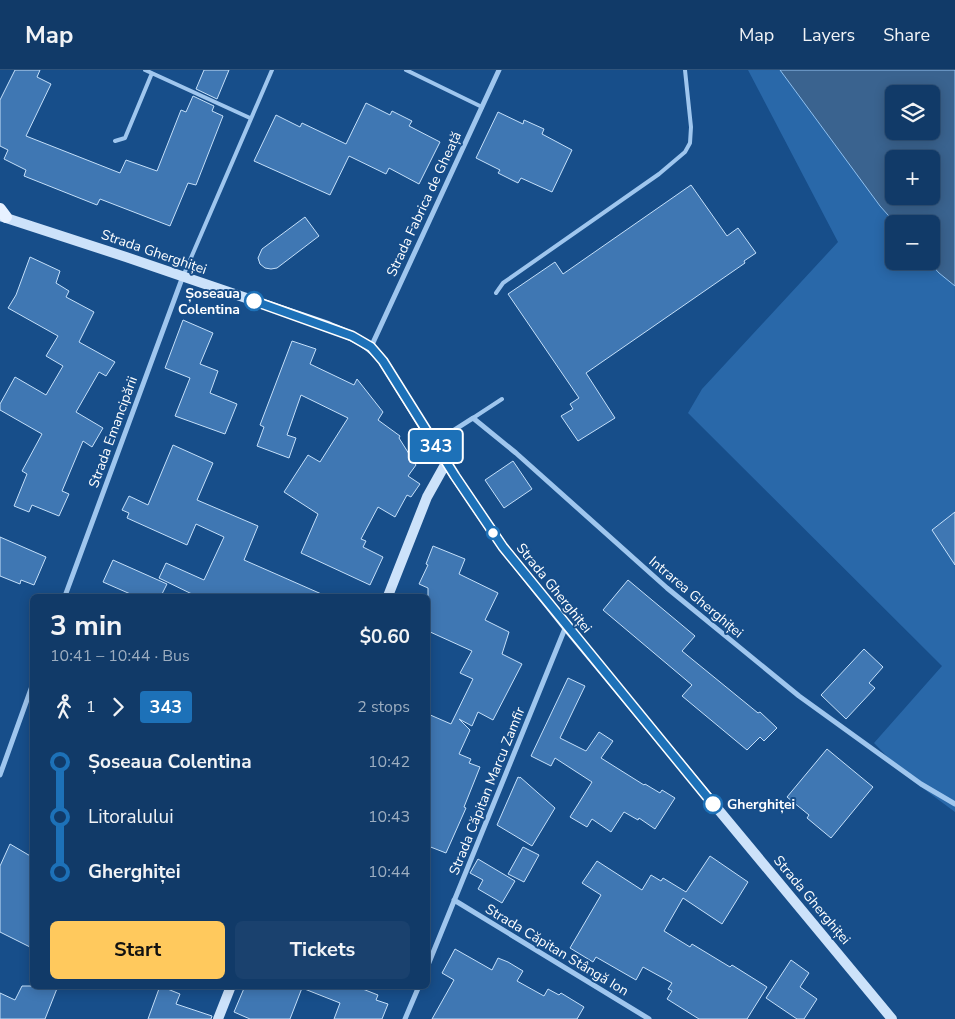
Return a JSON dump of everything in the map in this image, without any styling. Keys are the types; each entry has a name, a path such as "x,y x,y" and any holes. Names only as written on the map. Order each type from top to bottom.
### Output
{"main road":[{"name":"Strada Gherghiței","path":"2,214 328,326 352,336 371,347 383,361 446,463 492,531 566,626 892,1019"},
{"path":"389,594 427,497 446,463"},
{"path":"218,1019 230,989"}],"street":[{"name":"Strada Fabrica de Gheață","path":"371,347 500,70"},
{"name":"Strada Emancipării","path":"66,594 183,276"},
{"path":"434,443 473,418"},
{"name":"Intrarea Gherghiței","path":"473,418 516,453 666,588 792,690 922,784 955,804"},
{"name":"Strada Căpitan Marcu Zamfir","path":"430,960 566,626"},
{"path":"0,775 30,692"},
{"name":"Strada Căpitan Stângă Ion","path":"454,900 649,1019"},
{"path":"405,1019 418,989"}],"lane":[{"path":"145,70 250,118"},
{"path":"183,276 272,70"},
{"path":"406,70 482,106"},
{"path":"496,293 503,283 513,275 659,174 685,152 690,143 691,127 685,70"},
{"path":"115,141 125,138 152,73"},
{"path":"473,418 502,399"}],"shaded area":[{"path":"748,70 780,70 888,215 885,215 885,270 936,270 955,286 955,812 905,775 874,743 942,666 688,413 702,389 838,242"},
{"path":"780,70 955,70 955,286 936,270 940,270 940,215 888,215"}],"building":[{"path":"15,70 40,70 37,77 51,84 26,136 120,173 126,160 157,171 181,110 186,112 193,96 214,106 212,111 223,116 196,185 188,183 170,226 100,199 97,205 24,176 26,170 4,159 8,150 0,146 0,100"},
{"path":"204,70 229,70 217,99 196,89"},
{"path":"366,103 390,115 392,111 412,121 409,126 440,142 419,184 389,168 386,174 349,156 330,195 254,161 276,115 300,127 302,123 346,144"},
{"path":"498,112 523,124 524,120 544,129 542,134 572,150 552,192 521,178 518,183 498,173 500,170 476,158"},
{"path":"691,185 727,236 738,228 756,253 744,261 745,263 586,373 615,418 578,441 561,416 573,409 570,404 579,398 508,294 555,262 563,274"},
{"path":"305,217 319,236 277,268 265,268 260,264 258,258 262,249"},
{"path":"30,257 60,271 56,283 69,291 66,297 94,312 79,342 115,362 106,376 99,372 76,412 103,428 92,447 83,441 62,491 69,494 59,516 32,505 29,512 14,506 27,474 22,471 42,434 0,410 0,404 15,377 46,395 63,366 46,356 58,336 8,308 16,295"},
{"path":"183,320 213,333 200,364 218,371 210,393 237,404 225,434 175,416 190,378 165,368"},
{"path":"292,341 316,349 310,364 354,385 357,379 383,412 378,420 400,436 399,438 416,465 408,476 420,484 411,497 407,495 395,517 378,507 361,539 366,541 363,547 383,557 370,585 301,553 318,514 284,492 308,455 320,462 348,418 301,395 287,435 296,438 289,458 257,446 264,427 260,425"},
{"path":"173,445 213,463 197,500 258,526 244,560 321,594 192,594 159,578 166,563 204,580 224,537 196,524 187,545 127,518 129,513 122,510 129,496 148,505"},
{"path":"513,461 532,489 504,508 485,480"},
{"path":"955,512 955,565 932,530"},
{"path":"0,537 46,557 34,585 21,580 20,584 0,576"},
{"path":"433,546 465,559 459,574 498,593 485,620 509,632 502,654 522,664 493,720 478,712 472,726 459,719 470,730 459,754 471,759 469,763 480,767 464,807 466,808 446,853 430,847 430,715 451,724 473,679 460,673 472,651 430,632 430,594 428,594 428,588 419,584 428,565 426,564"},
{"path":"113,560 167,584 162,594 130,594 103,582"},
{"path":"628,580 695,636 682,651 758,713 760,712 777,728 764,741 760,737 747,750 682,696 692,685 603,610"},
{"path":"864,649 883,667 869,683 875,688 846,719 821,695"},
{"path":"568,678 585,686 560,738 586,751 599,732 613,741 601,758 644,785 660,793 662,790 675,798 655,829 639,818 638,820 624,812 611,832 592,819 587,827 570,817 592,782 555,758 551,766 531,756"},
{"path":"827,749 873,787 831,838 807,818 809,815 787,797"},
{"path":"518,777 555,808 532,846 497,825"},
{"path":"10,844 30,856 30,947 0,932 0,866"},
{"path":"523,847 539,855 524,882 508,874"},
{"path":"710,856 748,882 722,924 683,898 664,931 690,947 692,944 730,967 732,965 767,987 747,1019 699,1019 667,999 672,991 668,989 672,983 643,967 636,980 596,957 593,962 570,948 601,895 582,883 597,861 642,890 651,875 661,881 663,878 686,892"},
{"path":"478,859 515,881 502,903 478,889 483,880 470,873"},
{"path":"455,949 492,970 498,958 508,962 523,971 517,981 544,996 548,989 559,995 561,993 584,1007 577,1019 432,1019 454,980 442,973"},
{"path":"791,960 809,973 800,987 817,999 804,1019 797,1019 766,998"},
{"path":"22,986 30,986 30,989 57,989 45,1019 0,1019 0,993 15,1000"},
{"path":"159,989 168,989 180,994 176,1004 212,1016 211,1019 148,1019"},
{"path":"244,989 302,989 290,1019 250,1019 234,1012"},
{"path":"305,989 363,989 378,995 376,1000 388,1004 382,1019 334,1019 340,1003"}],"bus line":[{"name":"343","path":"254,301 328,326 352,336 371,347 383,361 455,476 503,547 713,804"}],"place":[{"name":"Șoseaua Colentina","path":"254,301"},
{"name":"Gherghiței","path":"713,804"}]}
